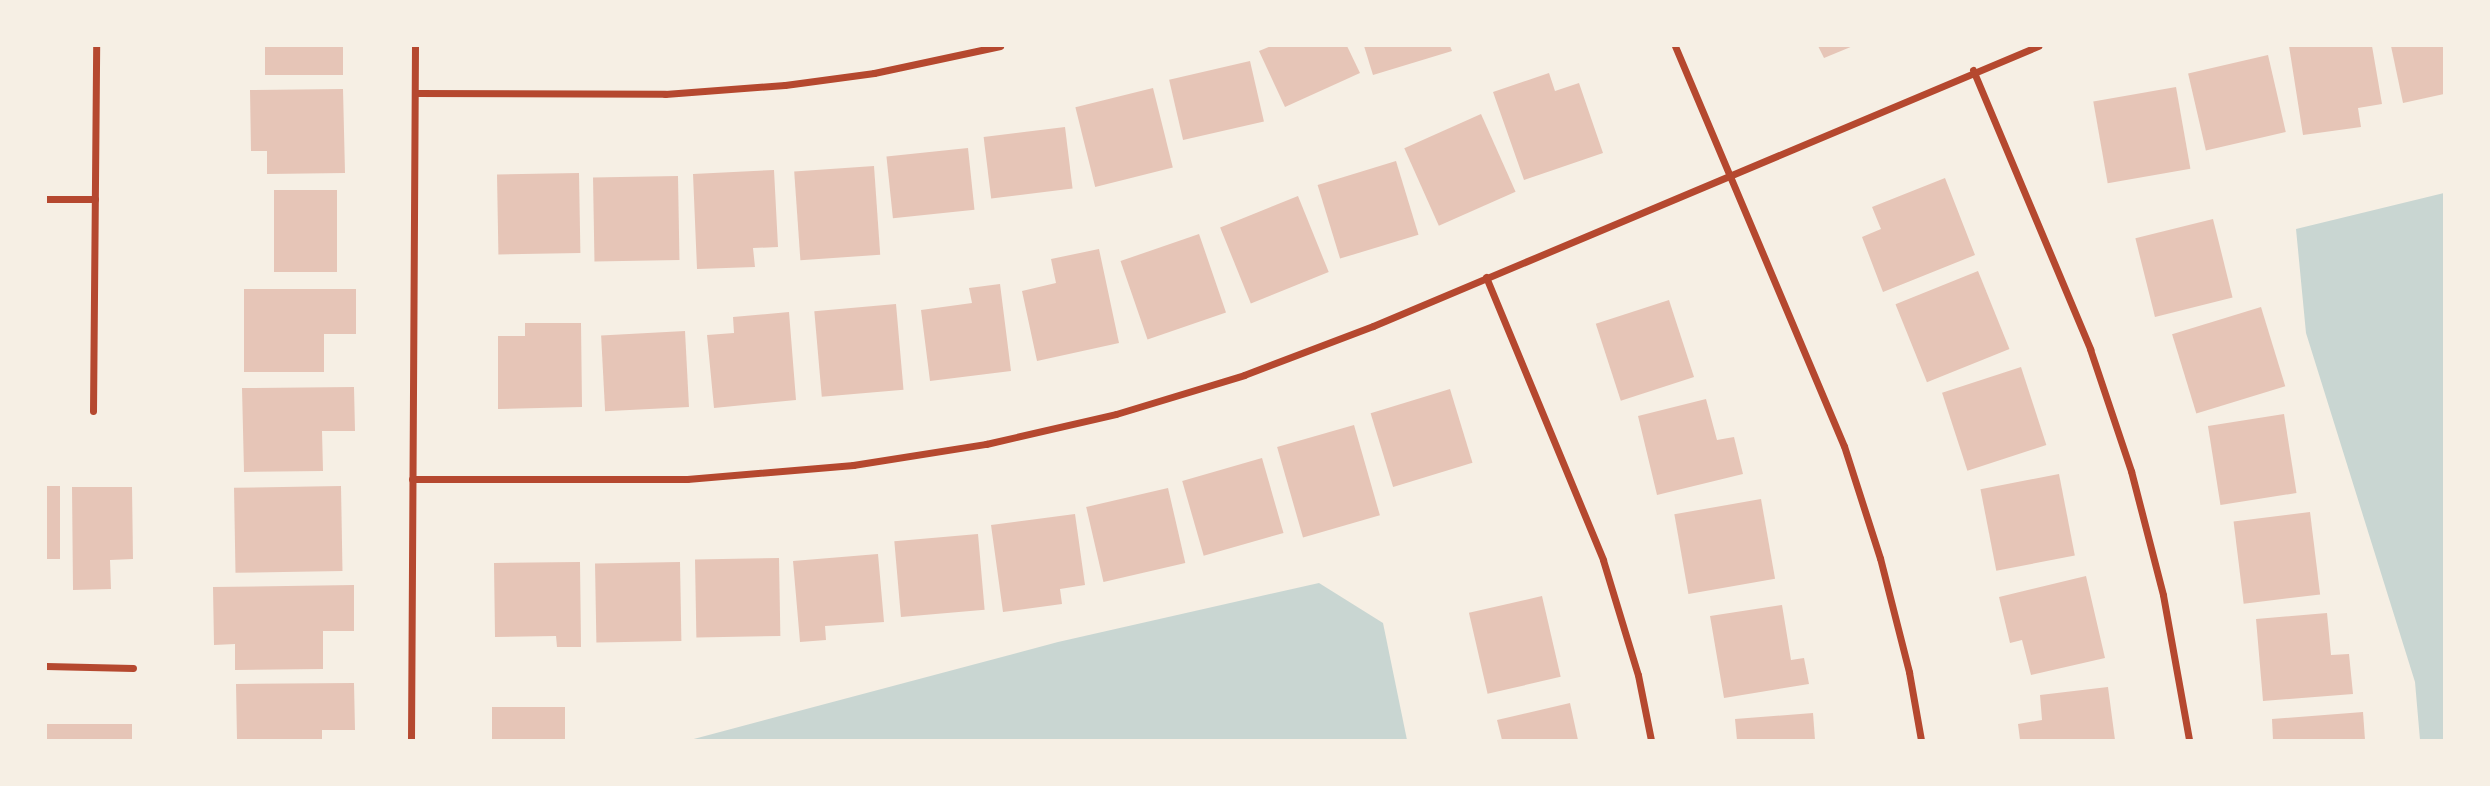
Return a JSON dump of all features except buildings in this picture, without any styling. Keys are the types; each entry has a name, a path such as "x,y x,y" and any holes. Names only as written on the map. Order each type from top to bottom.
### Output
{"street":[{"path":"93,411 96,46"},
{"path":"411,740 415,46"},
{"path":"415,93 665,94 785,85 874,72 1000,46"},
{"path":"1675,46 1844,446 1881,558 1921,740"},
{"path":"412,479 687,479 853,465 986,444 1116,414 1244,375 1486,277 1973,70 2038,46"},
{"path":"1973,70 2090,349 2132,471 2164,595 2189,740"},
{"path":"46,199 95,199"},
{"path":"1486,277 1603,560 1638,675 1651,740"},
{"path":"46,666 133,668"}],"shaded area":[{"path":"2444,193 2444,740 2420,740 2415,682 2306,333 2296,229"},
{"path":"1319,583 1383,623 1407,740 690,740 1058,642"}]}
